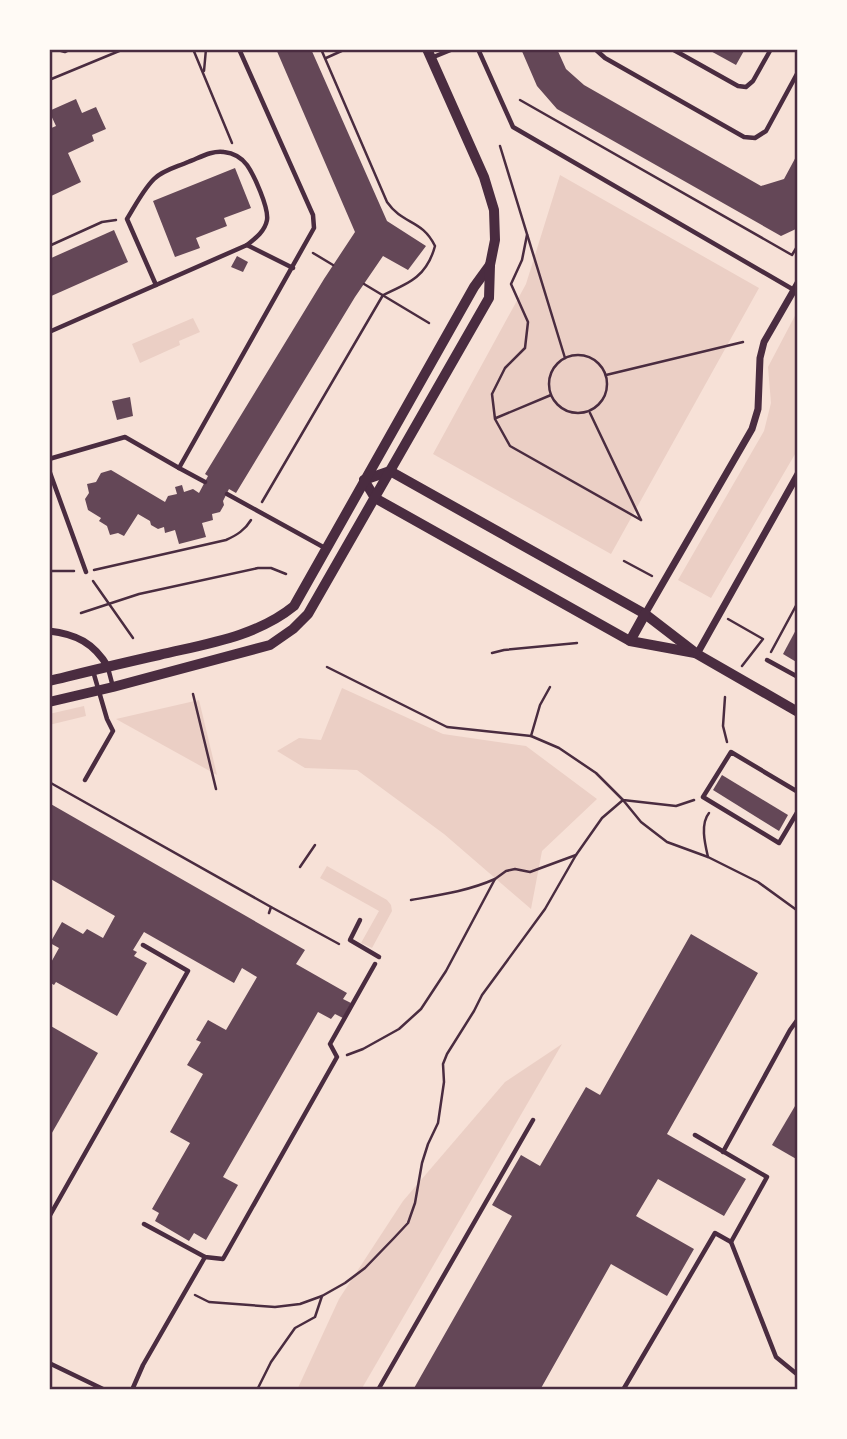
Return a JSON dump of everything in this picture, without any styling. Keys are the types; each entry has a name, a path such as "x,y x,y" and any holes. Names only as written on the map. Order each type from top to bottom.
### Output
{"street":[{"path":"49,702 270,645 293,629 308,614 489,298 495,210 484,177 429,54"},
{"path":"49,681 219,641 261,628 294,606 474,287 490,265"},
{"path":"630,641 752,429 758,410 760,358 764,342 796,286"},
{"path":"365,480 390,471 645,614 696,654 798,712"},
{"path":"696,654 798,474"},
{"path":"365,480 375,498 630,641 696,654"},
{"path":"49,631 66,633 86,642 101,655 108,667"}],"lane":[{"path":"58,49 69,49"},
{"path":"179,468 314,228 313,215 239,49"},
{"path":"429,54 453,49"},
{"path":"478,49 513,127 796,286"},
{"path":"595,49 605,58 744,137 755,138 766,131 798,72"},
{"path":"672,49 738,86 746,87 753,81 771,49"},
{"path":"49,332 156,285 247,244 258,236 265,228 267,206 246,164 237,155 215,152 164,172 149,184 127,219 156,285"},
{"path":"247,244 293,268"},
{"path":"49,459 125,437 205,482"},
{"path":"49,470 86,572"},
{"path":"227,494 326,548"},
{"path":"767,660 798,677"},
{"path":"108,667 113,687"},
{"path":"85,780 113,730 107,719 93,670"},
{"path":"798,792 731,752 703,797 779,843 798,811"},
{"path":"360,920 349,940 379,957"},
{"path":"49,1217 188,971 143,945"},
{"path":"144,1224 205,1257 223,1259 337,1058 330,1044 375,964"},
{"path":"723,1152 798,1019"},
{"path":"378,1390 533,1120"},
{"path":"695,1135 766,1177 731,1242"},
{"path":"624,1390 715,1233 731,1242 776,1357 798,1375"},
{"path":"132,1390 143,1365 205,1257"},
{"path":"49,1363 105,1390"}],"path":[{"path":"49,80 124,49"},
{"path":"193,49 237,155"},
{"path":"204,75 206,49"},
{"path":"49,571 86,572 226,540 247,527 383,295 420,276 432,259 435,246 430,234 402,218 387,202 321,49"},
{"path":"325,58 346,49"},
{"path":"520,100 792,255 798,245"},
{"path":"500,146 565,358"},
{"path":"49,246 102,222 127,219"},
{"path":"527,235 522,260 511,284 528,322 525,348 505,368 492,394 495,419 510,446 641,520 589,412"},
{"path":"304,248 333,265"},
{"path":"364,284 429,323"},
{"path":"606,375 743,342"},
{"path":"580,354 589,356 598,362 606,375 608,389 604,399 598,407 589,412 580,414 562,409 551,394 550,376 565,358 580,354"},
{"path":"495,419 551,394"},
{"path":"624,561 657,579"},
{"path":"81,613 139,594 258,568 271,568 286,574"},
{"path":"86,572 133,639"},
{"path":"753,652 767,660 798,601"},
{"path":"726,618 763,639 743,666"},
{"path":"492,653 577,643"},
{"path":"327,667 447,727 531,736 559,748 596,773 640,822 667,842 708,857 758,882 798,911"},
{"path":"531,736 540,705 550,687"},
{"path":"192,694 216,789"},
{"path":"725,697 723,726 731,752"},
{"path":"49,782 338,944"},
{"path":"186,1290 209,1302 275,1307 300,1304 322,1296 365,1268 408,1223 415,1203 422,1163 438,1123 444,1082 443,1064 447,1054 482,995 545,909 576,855 602,818 623,800 676,806 703,797"},
{"path":"708,857 705,819 715,804"},
{"path":"300,867 315,845"},
{"path":"411,900 478,887 506,871 514,869 530,872 576,855"},
{"path":"337,1058 363,1049 399,1029 421,1009 446,971 495,879"},
{"path":"269,913 271,907"},
{"path":"257,1390 271,1362 295,1328 315,1317 322,1296"}],"shaded area":[{"path":"560,175 759,288 611,554 433,454 526,284"},
{"path":"798,310 798,449 711,598 678,580 764,431 771,403 768,367"},
{"path":"193,318 200,332 179,341 180,345 140,363 132,344"},
{"path":"342,688 443,734 526,746 597,799 542,851 531,909 444,834 357,770 305,768 277,751 299,738 321,740"},
{"path":"199,700 217,775 116,719"},
{"path":"84,706 86,716 49,725 49,714"},
{"path":"327,866 387,900 391,905 392,911 372,948 361,943 379,911 320,878"},
{"path":"562,1044 361,1390 297,1390 339,1299 403,1201 505,1082"}],"building":[{"path":"276,49 311,49 387,221 426,246 408,270 383,256 355,297 236,493 229,489 220,512 212,514 213,520 202,523 206,537 179,544 175,530 165,533 164,527 158,529 138,514 124,536 118,533 110,535 107,526 99,521 101,518 88,510 85,499 89,493 87,484 96,482 101,473 111,470 165,502 168,496 177,494 175,487 182,485 184,492 193,489 199,493 208,476 205,474 355,232"},
{"path":"521,49 557,49 566,69 584,85 761,186 784,179 798,153 798,228 781,236 557,109 537,86"},
{"path":"707,49 745,49 736,65"},
{"path":"76,99 82,113 96,107 106,129 92,135 94,141 68,153 81,182 49,197 49,129 56,126 49,111"},
{"path":"235,168 251,208 224,218 227,226 196,238 200,248 175,257 153,201"},
{"path":"114,230 128,262 49,297 49,259"},
{"path":"237,256 248,262 243,272 231,267"},
{"path":"130,397 133,416 117,420 112,401"},
{"path":"798,626 798,663 783,654"},
{"path":"722,775 788,815 779,831 713,790"},
{"path":"49,803 305,950 296,964 347,993 343,999 351,1003 343,1018 335,1014 331,1019 318,1012 223,1177 238,1185 206,1240 194,1233 189,1241 155,1221 159,1213 152,1209 190,1143 170,1132 203,1074 187,1065 201,1042 196,1040 208,1020 226,1030 257,977 242,968 234,983 144,932 133,950 137,952 134,956 147,963 117,1016 56,982 54,985 49,982 49,966 59,948 50,943 62,922 83,934 87,929 103,938 115,916 49,878"},
{"path":"691,934 758,973 667,1134 746,1179 724,1216 658,1179 636,1216 694,1249 667,1296 611,1264 540,1390 413,1390 512,1216 492,1205 521,1155 540,1166 586,1087 600,1095"},
{"path":"49,1025 98,1053 49,1138"},
{"path":"798,1101 798,1160 772,1145"}]}
